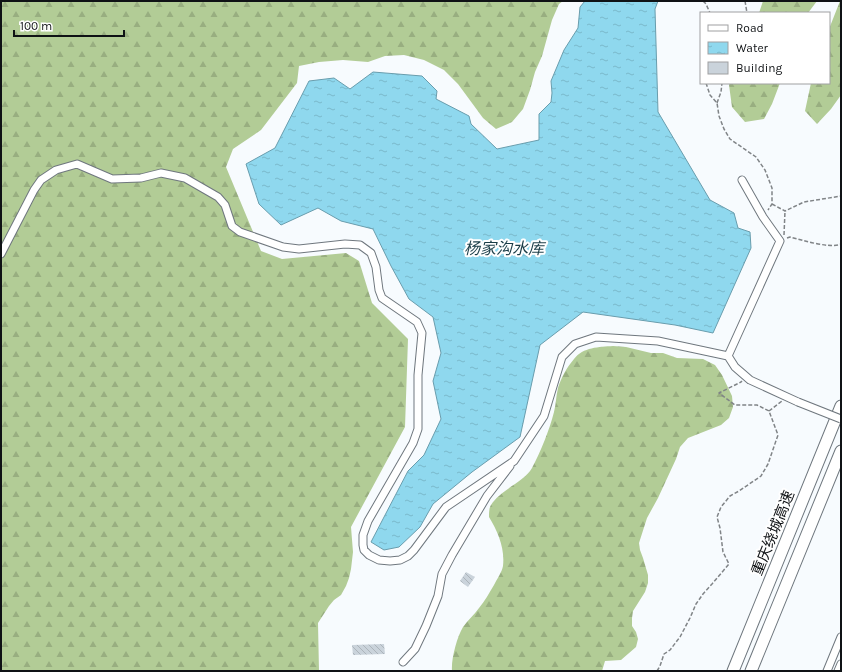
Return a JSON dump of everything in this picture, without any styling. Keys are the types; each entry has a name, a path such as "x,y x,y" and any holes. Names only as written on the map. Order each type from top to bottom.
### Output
{"highway":[{"name":"重庆绕城高速","path":"733,671 841,406"},
{"path":"751,671 841,450"}],"street":[{"path":"2,249 41,180 56,170 77,164 112,179 141,178 161,173 185,178 218,197 224,204 232,226 240,232 283,247 299,249 345,244 360,246 371,253 376,267 379,290 382,298 417,322 422,333 418,375 418,429 413,443 368,521 363,535 364,550 369,555 379,560 400,560 408,556 446,507 514,462"},
{"path":"728,356 780,241 763,217 742,180"},
{"path":"403,662 415,649 426,626 438,596 442,574 452,555 487,496 514,462 544,416 562,357 575,344 596,337 658,341 728,356 735,367 750,380 798,402 841,419"},
{"path":"827,671 841,637"},
{"path":"838,671 841,664"}],"path":[{"path":"703,1 710,12"},
{"path":"745,1 747,12"},
{"path":"706,84 710,95 717,103"},
{"path":"722,84 717,103 719,116 724,129 730,139 756,157 765,170 772,188 772,204 763,217"},
{"path":"785,211 804,202 841,196"},
{"path":"772,204 785,211"},
{"path":"780,241 785,234 785,211"},
{"path":"780,241 790,237 827,245 841,244"},
{"path":"657,671 664,654 670,650 680,637 696,604 729,564 723,552 717,517 721,507 730,496 761,476 768,464 778,435 769,411 757,405 735,405 719,393 740,382 746,376"},
{"path":"769,411 787,397"}],"green space":[{"path":"1,1 563,1 559,4 552,20 542,56 523,109 512,122 496,129 483,118 458,84 444,70 424,60 404,55 385,56 368,62 343,60 319,62 299,66 297,83 261,130 233,149 226,167 261,251 282,259 346,253 359,261 372,303 408,339 405,427 351,527 353,552 349,578 341,595 329,606 318,623 319,671 1,671"},
{"path":"763,1 817,1 809,12 759,12"},
{"path":"841,1 841,95 831,109 817,124 805,111 811,84 830,84 830,26"},
{"path":"780,84 764,119 745,122 732,107 729,85"},
{"path":"597,347 626,347 651,353 663,353 677,358 703,359 715,365 722,375 732,396 733,407 729,418 721,425 688,438 680,447 658,498 647,518 639,543 648,575 648,583 645,592 633,611 632,626 638,639 636,647 621,660 605,661 602,671 452,671 453,654 463,627 485,600 502,571 502,547 489,517 490,506 500,495 523,478 532,468 542,448 550,426 559,384 571,362 582,352 587,350"}],"water":[{"name":"杨家沟水库","path":"585,1 658,1 655,9 658,112 710,200 734,213 738,228 750,232 751,248 713,333 675,325 583,312 540,345 520,437 472,472 433,504 420,527 399,547 384,550 371,542 408,471 424,455 441,419 433,381 441,353 433,317 409,299 373,229 341,221 318,208 281,225 259,204 246,164 275,148 309,81 334,78 350,89 373,72 422,76 437,91 436,99 469,116 471,124 497,149 539,140 539,114 551,102 551,81 564,50 578,28 580,7"}],"building":[{"path":"466,572 475,577 468,587 460,581"},
{"path":"384,644 385,654 353,655 352,645"}]}
